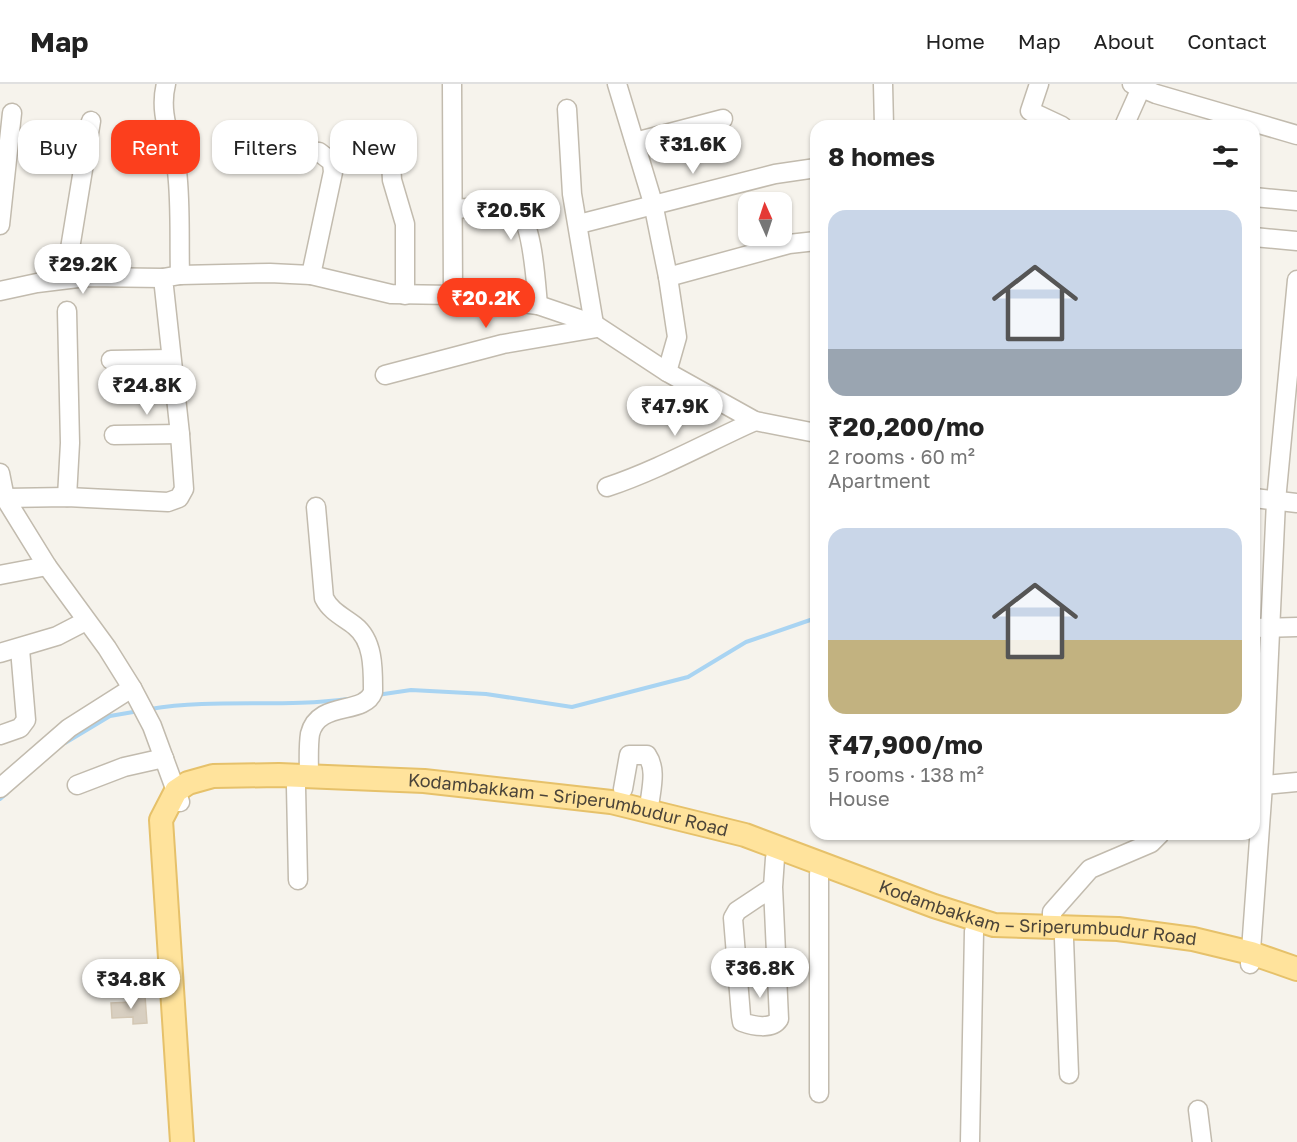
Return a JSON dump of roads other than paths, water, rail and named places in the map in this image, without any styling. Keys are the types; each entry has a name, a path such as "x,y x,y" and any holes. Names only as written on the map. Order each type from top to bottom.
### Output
{"main road":[{"name":"Kodambakkam – Sriperumbudur Road","path":"178,797 188,783 213,776 303,781 423,792 609,813 742,845 974,932 1058,934 1118,929 1193,939 1251,958 1297,969"},
{"name":"Kodambakkam – Sriperumbudur Road","path":"303,781 424,782 618,796 745,835 934,906 994,925 1058,934"},
{"path":"178,797 161,820 161,840 182,1142"},
{"path":"178,797 172,822 171,839 193,1142"},
{"name":"Kodambakkam – Sriperumbudur Road","path":"1251,958 1297,981"}],"street":[{"path":"2,498 68,497 168,502 179,498 184,489 180,434 170,359 171,276 177,172 165,124 163,97 166,84"},
{"path":"452,84 453,295"},
{"path":"618,84 653,203 668,277 677,337 668,372"},
{"path":"884,84 884,120"},
{"path":"1039,84 1030,111 1049,120"},
{"path":"1126,120 1137,86 1248,120"},
{"path":"567,109 572,195 579,224 595,326"},
{"path":"0,225 12,113"},
{"path":"635,142 723,119"},
{"path":"1260,124 1297,135"},
{"path":"311,275 333,172 332,162 318,152"},
{"path":"579,224 653,203 775,174 810,169"},
{"path":"65,279 82,174"},
{"path":"392,174 405,224 405,295"},
{"path":"1260,198 1297,201"},
{"path":"454,209 506,208 516,210 522,216 534,265 538,305"},
{"path":"1260,238 1297,241"},
{"path":"668,277 789,244 810,242"},
{"path":"0,291 86,277 270,273 311,275 391,294 453,295 538,305 595,326 668,372 755,421 810,432"},
{"path":"1260,728 1263,583 1276,501 1297,280"},
{"path":"67,311 70,443 68,497"},
{"path":"385,375 503,344 595,326"},
{"path":"111,360 170,359"},
{"path":"607,487 648,473 684,453 755,421"},
{"path":"114,435 180,434"},
{"path":"0,473 2,498 47,566 107,648 132,688 152,726 178,797"},
{"path":"1260,499 1297,503"},
{"path":"298,880 303,781 313,726 323,715 365,702 374,692 369,644 356,627 332,610 324,598 316,507"},
{"path":"0,575 47,566"},
{"path":"0,653 20,649 57,636 86,621"},
{"path":"1262,628 1297,627"},
{"path":"0,735 20,728 26,720 20,649"},
{"path":"0,788 69,728 132,688"},
{"path":"618,796 629,755 647,755 651,761 652,774 650,806"},
{"path":"77,785 124,767 164,758"},
{"path":"1260,786 1297,782"},
{"path":"1069,1074 1058,934 1052,912 1074,890 1090,869 1132,852 1153,840"},
{"path":"1251,958 1256,840"},
{"path":"773,887 737,911 733,918 742,1022 751,1026 770,1026 779,1019 773,887 775,858"},
{"path":"819,874 819,1094"},
{"path":"970,1142 974,932"},
{"path":"1198,1110 1202,1142"}],"waterway":[{"path":"377,695 411,690 486,694 572,707 688,677 746,642 810,620"},
{"path":"150,709 199,704 299,703 348,699"},
{"path":"65,743 110,716 139,711"},
{"path":"0,799 7,793"}]}
